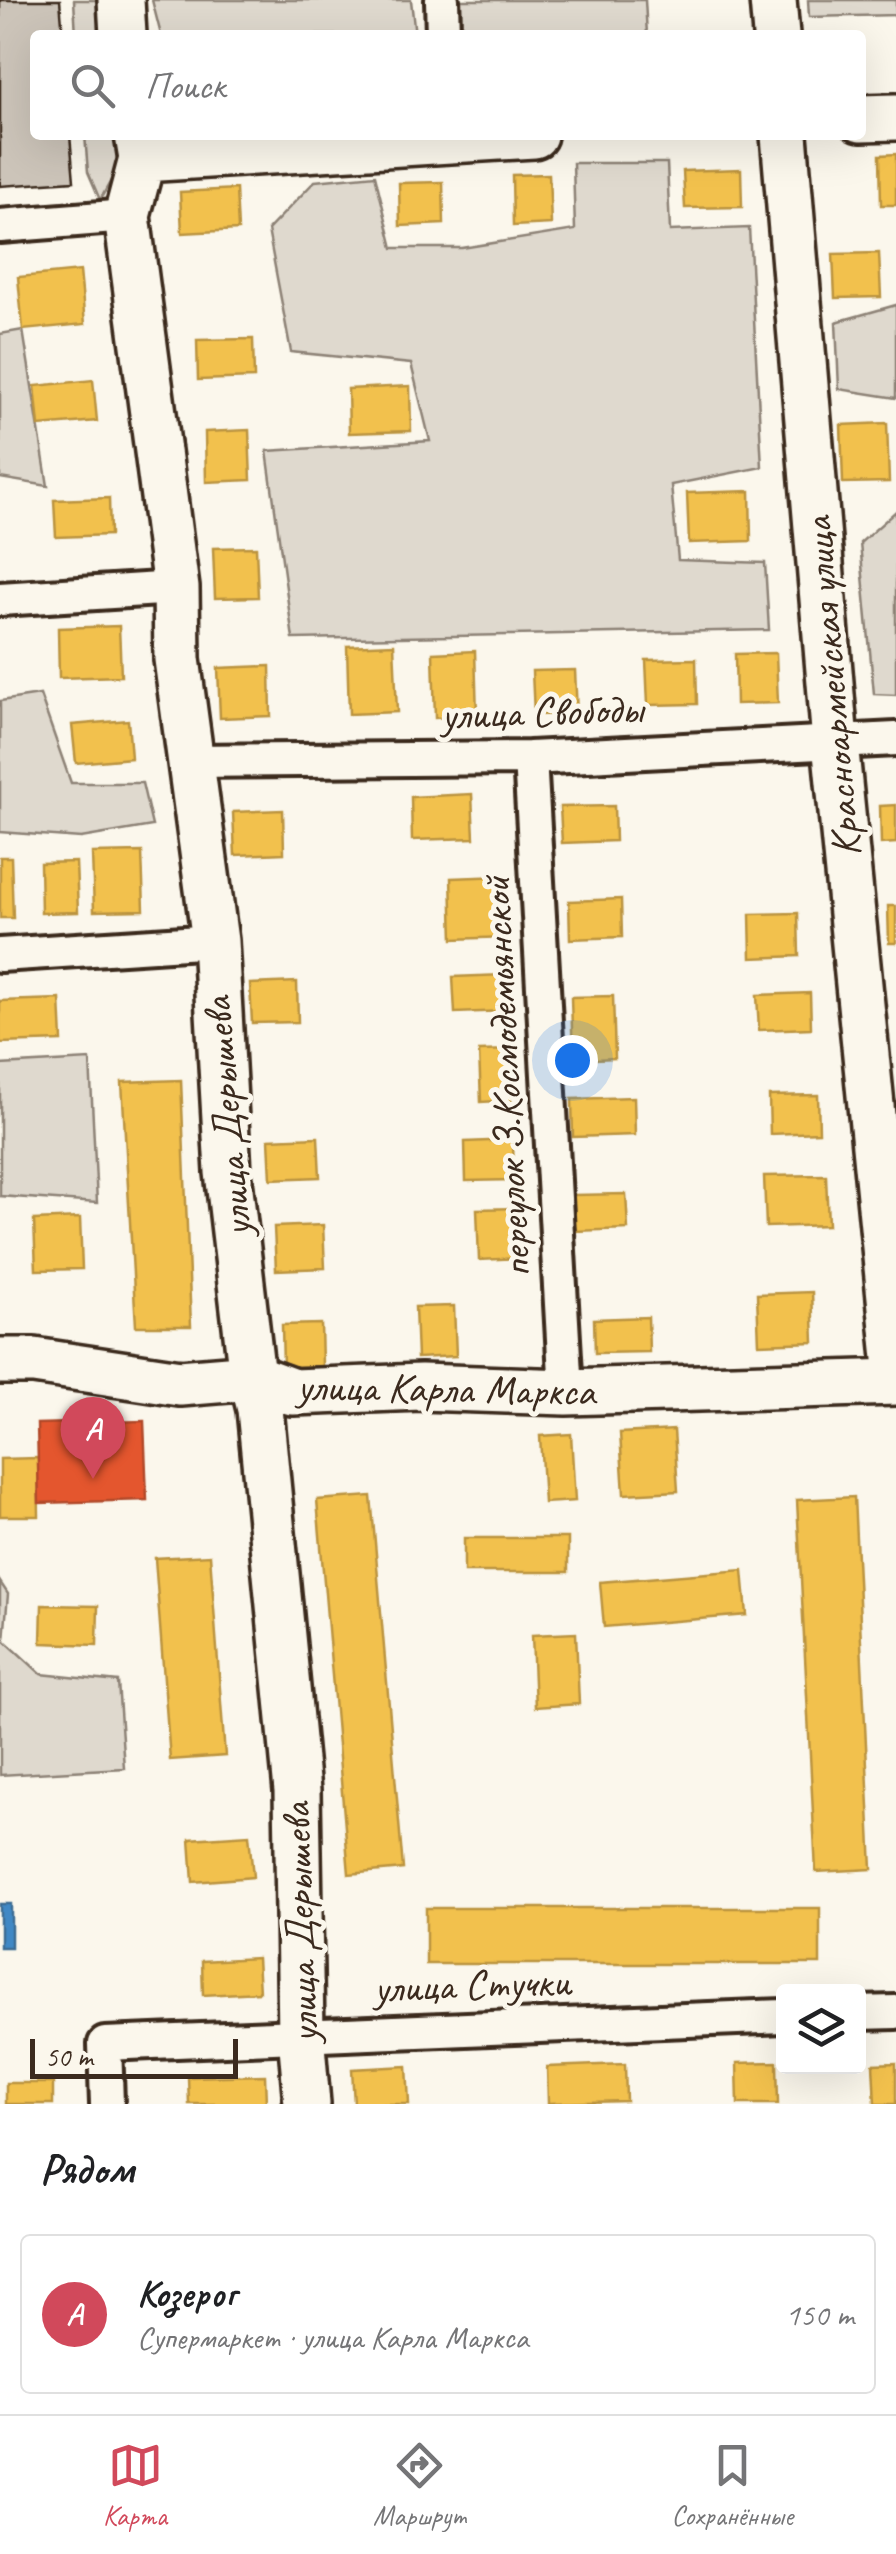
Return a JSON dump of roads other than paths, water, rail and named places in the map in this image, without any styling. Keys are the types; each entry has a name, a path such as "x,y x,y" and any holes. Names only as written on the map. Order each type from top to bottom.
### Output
{"street":[{"path":"121,0 123,30"},
{"path":"442,0 443,30"},
{"path":"773,0 776,30"},
{"path":"866,118 896,117"},
{"path":"140,147 354,140"},
{"name":"Красноармейская улица","path":"784,140 835,742 896,1358"},
{"name":"улица Дерышева","path":"140,147 128,216 176,588 177,659 215,941 228,1172 252,1377 260,1409 296,1791 307,2104"},
{"path":"0,226 128,216"},
{"path":"0,599 176,588"},
{"name":"улица Свободы","path":"191,762 530,758 896,739"},
{"name":"переулок З.Космодемьянской","path":"530,758 566,1392"},
{"path":"0,956 215,941"},
{"name":"улица Карла Маркса","path":"0,1361 34,1361 180,1383 252,1377 293,1392 421,1387 566,1392 896,1382"},
{"path":"866,2014 896,2012"},
{"name":"улица Стучки","path":"107,2104 105,2044 776,2016"}],"place":[{"name":"Козерог","path":"93,1479"}]}
